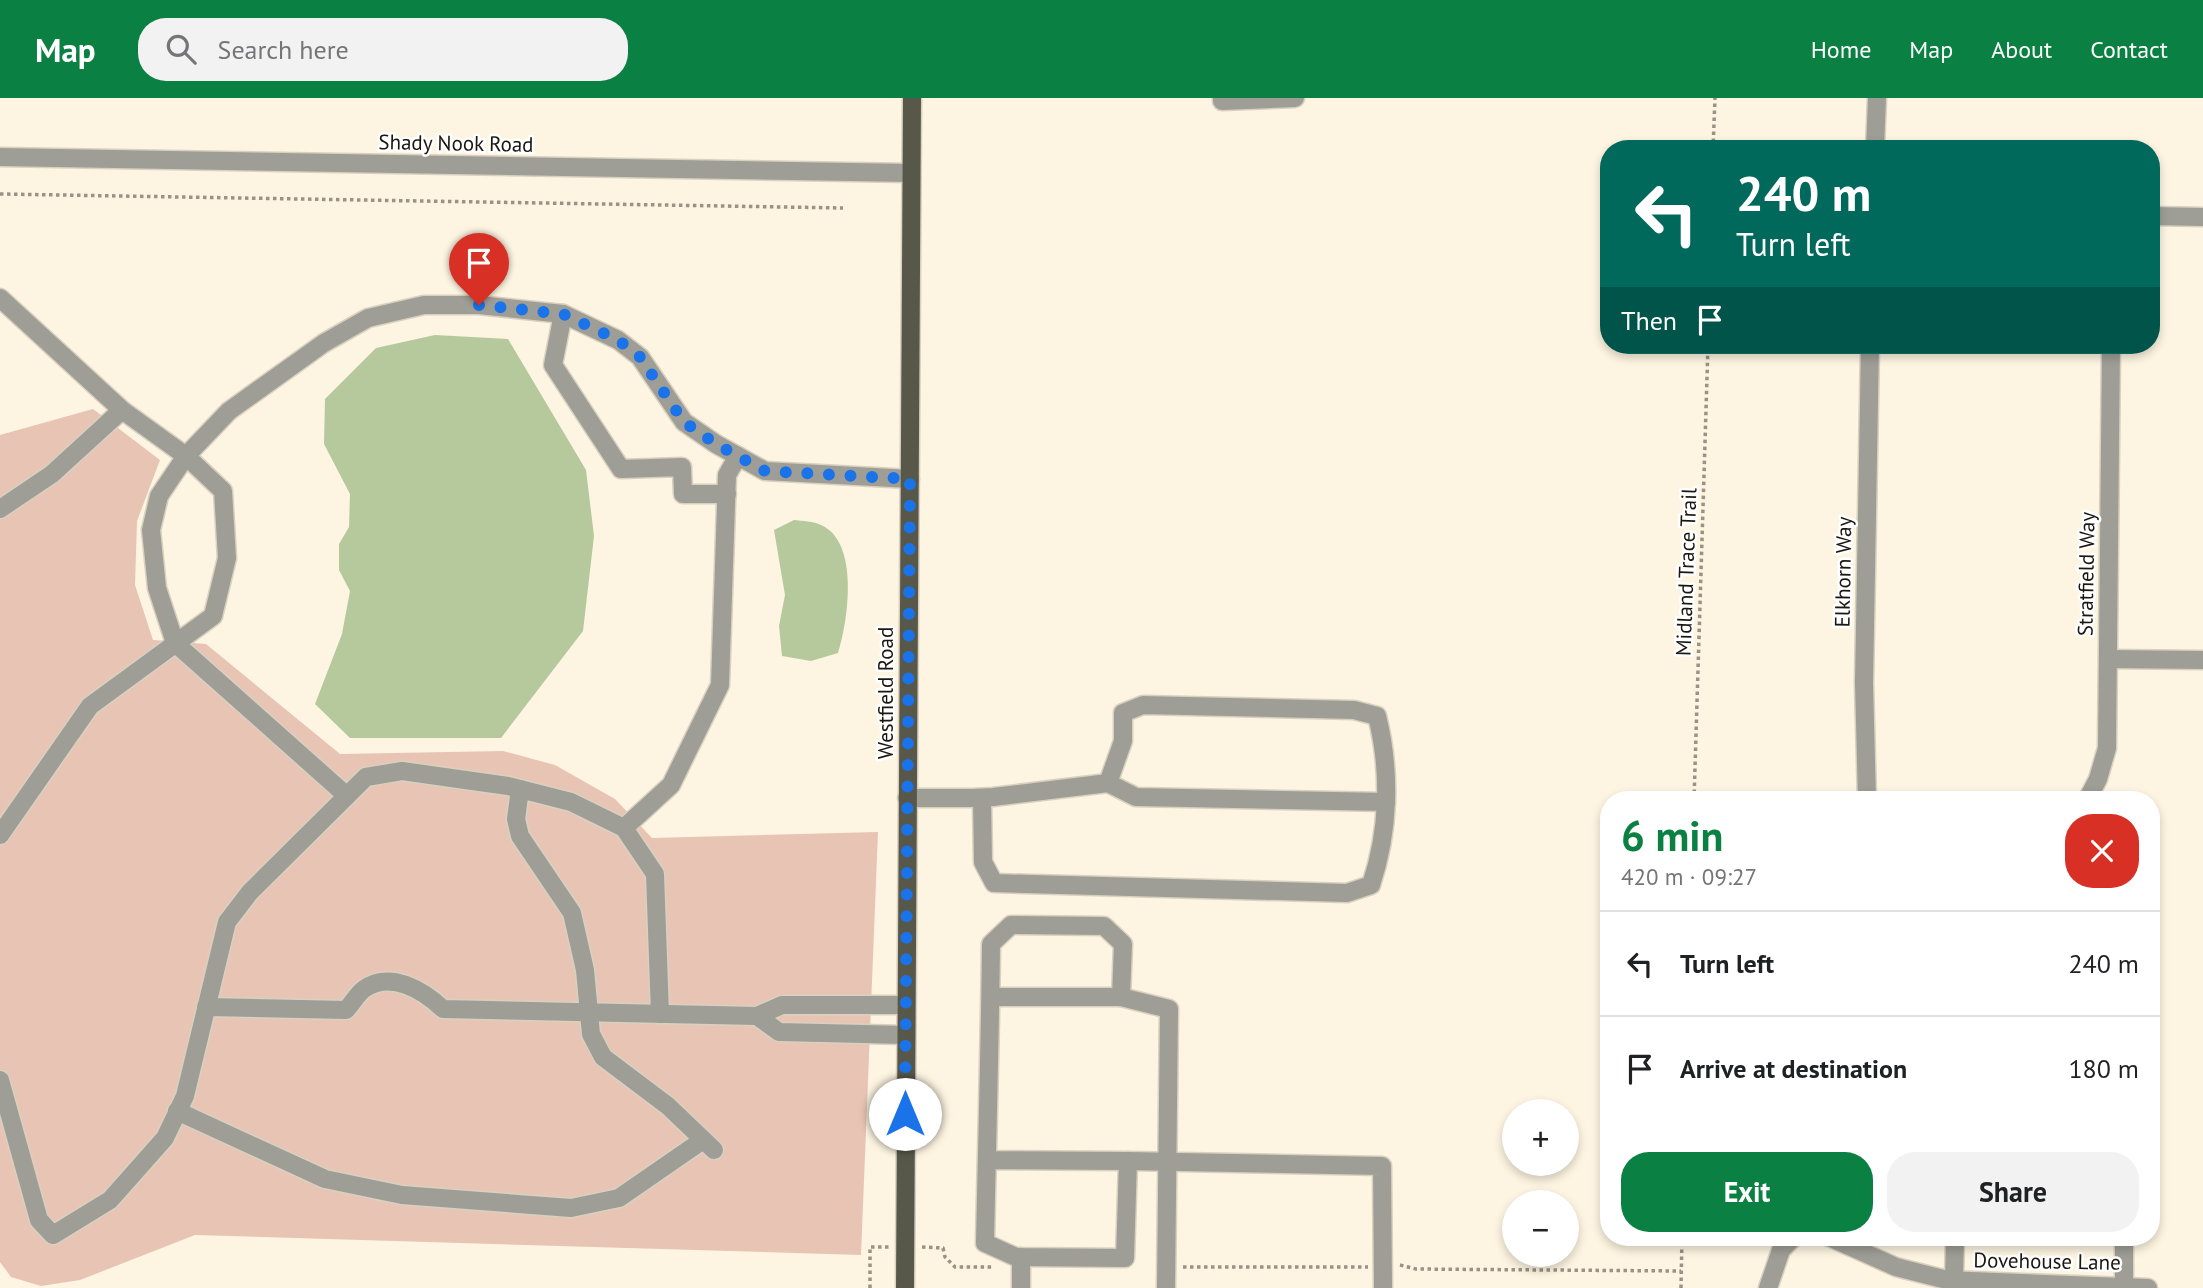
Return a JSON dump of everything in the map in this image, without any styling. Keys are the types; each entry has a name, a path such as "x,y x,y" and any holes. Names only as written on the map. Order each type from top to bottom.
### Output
{"main road":[{"name":"Westfield Road","path":"905,1288 912,98"}],"street":[{"path":"1222,98 1222,101 1295,98"},
{"path":"1875,140 1877,98"},
{"name":"Shady Nook Road","path":"0,157 911,173"},
{"path":"2160,216 2203,217"},
{"path":"0,298 122,410 186,456 223,491 227,558 213,616 90,706 0,835"},
{"path":"347,796 176,643 157,588 151,530 159,496 186,456 229,411 324,343 368,318 424,305 479,305 563,314 618,340 640,357 684,422 765,471 910,479"},
{"path":"563,314 553,366 621,469 682,467 683,494 727,494"},
{"name":"Elkhorn Way","path":"1867,791 1864,683 1870,354"},
{"name":"Stratfield Way","path":"2092,791 2107,748 2111,354"},
{"path":"0,509 52,474 122,410"},
{"path":"624,828 671,785 720,685 727,475 738,456"},
{"path":"2108,659 2203,660"},
{"path":"982,797 983,862 994,883 1347,893 1371,885 1382,851 1386,802 1384,741 1377,716 1354,710 1143,705 1124,713 1123,741 1108,783"},
{"path":"0,1080 39,1220 53,1235 110,1200 165,1138 185,1096 227,922 250,891 366,777 402,771 520,789 571,802 624,828 655,874 660,1014"},
{"path":"907,798 1054,792 1108,783 1136,797 1386,802"},
{"path":"177,1111 325,1179 402,1195 571,1208 620,1198 709,1145 668,1107 603,1057 591,1034 585,970 572,913 520,836 516,819 520,789"},
{"path":"1121,997 1123,944 1104,926 1011,925 992,944 985,1243 1021,1262 1125,1258 1128,1161"},
{"path":"206,1007 346,1010 365,989 380,984 403,983 425,992 443,1009 757,1016 782,1005 906,1005"},
{"path":"990,997 1121,997 1168,1009 1166,1288"},
{"path":"757,1016 779,1032 906,1035"},
{"path":"987,1160 1382,1166 1383,1288"},
{"path":"1768,1288 1786,1246"},
{"name":"Dovehouse Lane","path":"1850,1246 1914,1273 1954,1281 2148,1287"},
{"path":"1954,1281 1955,1246"},
{"path":"2124,1246 2124,1285"},
{"path":"1021,1262 1021,1288"}],"path":[{"path":"1713,140 1715,98"},
{"path":"0,194 843,208"},
{"name":"Midland Trace Trail","path":"1694,791 1708,354"},
{"path":"1681,1288 1682,1246"},
{"path":"870,1288 870,1247 943,1248 945,1257 955,1266 1021,1262"},
{"path":"1166,1267 1681,1270"}],"shaded area":[{"path":"435,335 508,339 586,470 594,536 583,631 501,738 350,738 315,704 342,634 350,591 339,570 339,544 349,527 350,494 324,444 325,399 376,348"},
{"path":"93,409 160,460 137,521 135,585 153,640 206,644 340,754 503,751 555,765 615,799 652,838 878,832 861,1255 195,1235 80,1280 41,1286 11,1277 0,1262 0,435"},
{"path":"794,520 818,524 833,534 842,548 846,565 847,603 838,653 811,661 782,656 779,626 785,595 774,530"}],"route":[{"path":"479,305 563,314 618,340 640,357 684,422 716,444 765,471 910,479 905,1114"}]}
